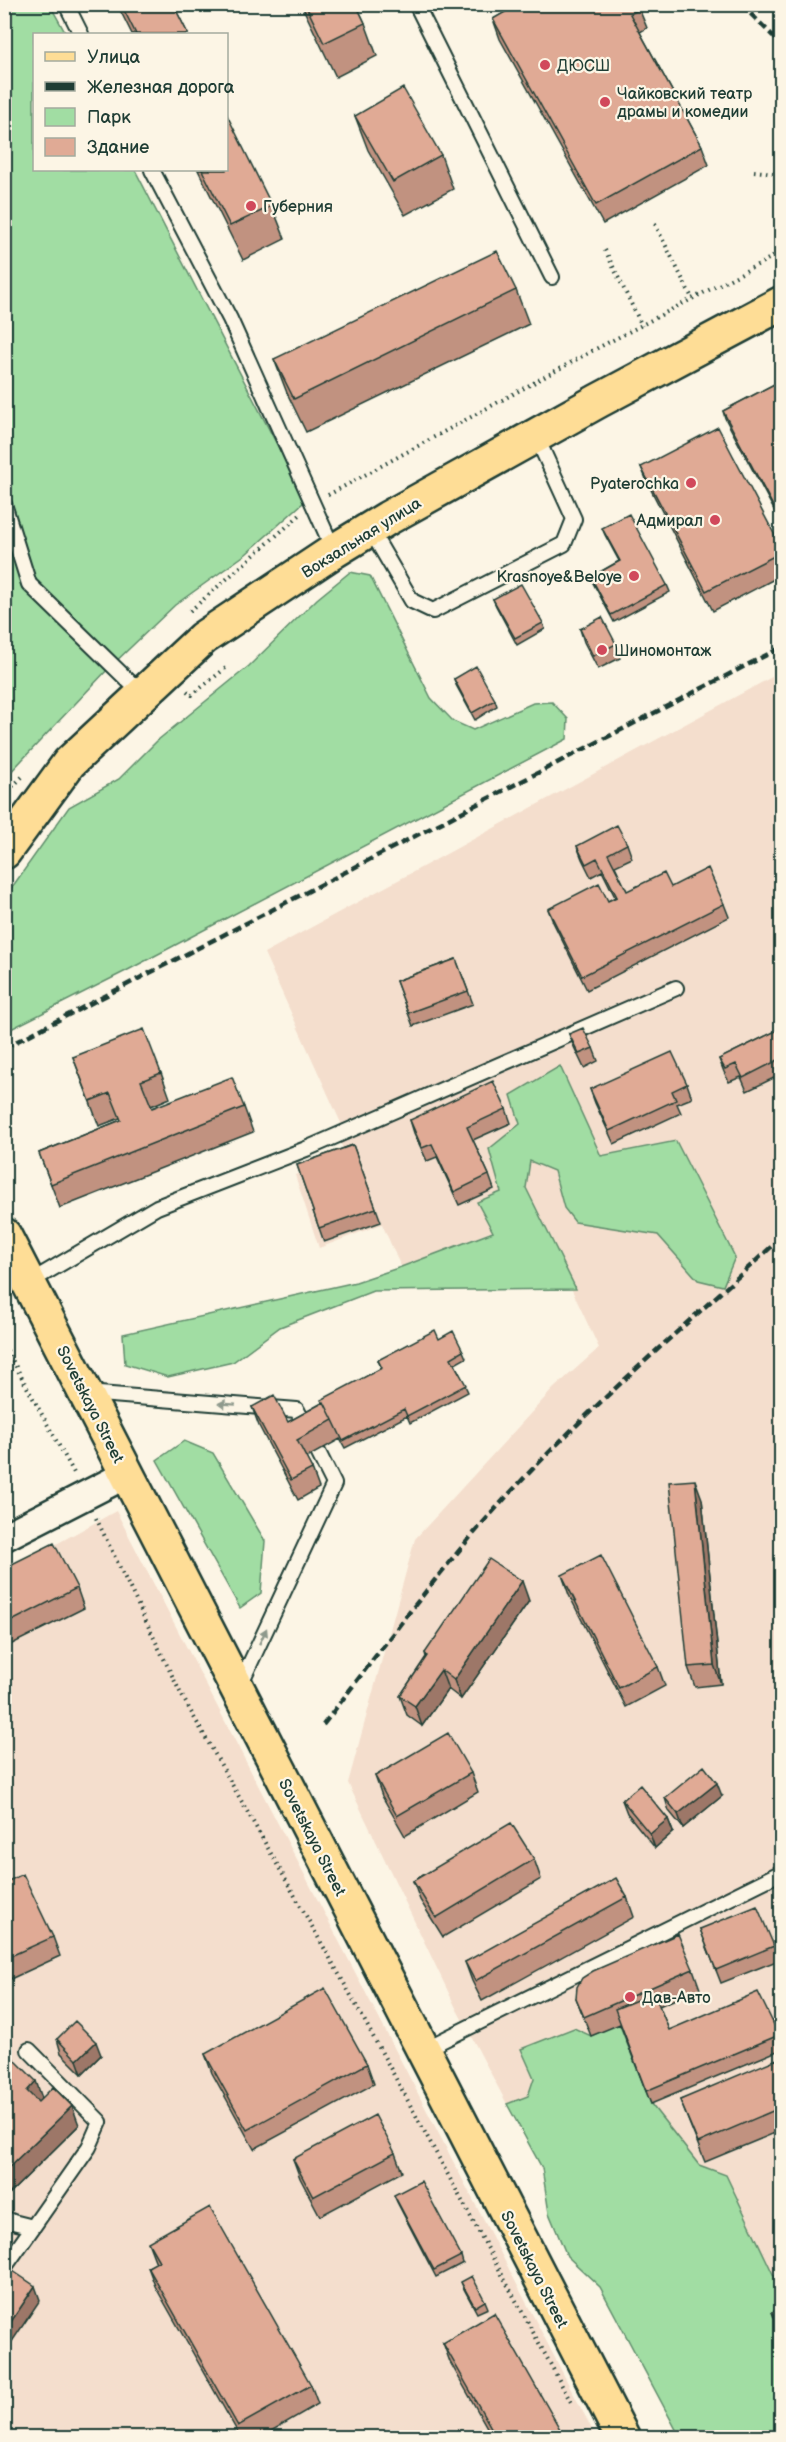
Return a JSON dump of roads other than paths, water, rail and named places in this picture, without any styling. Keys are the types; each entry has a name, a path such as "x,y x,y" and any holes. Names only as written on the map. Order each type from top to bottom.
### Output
{"main road":[{"name":"Вокзальная улица","path":"9,841 69,763 203,638 370,529 782,303"},
{"name":"Sovetskaya Street","path":"4,1235 622,2438"}],"street":[{"path":"4,1537 127,1474"}],"lane":[{"path":"66,4 80,33"},
{"path":"416,4 552,277"},
{"path":"153,171 230,319 334,551"},
{"path":"370,529 412,601 433,611 564,544 574,519 536,436"},
{"path":"4,504 28,584 142,694"},
{"path":"28,1283 157,1207 306,1149 676,988"},
{"path":"85,1393 297,1410 334,1484 238,1689"},
{"path":"422,2050 779,1877"},
{"path":"4,2268 89,2147 100,2122 28,2050"},
{"path":"4,2218 33,2227"}],"railway":[{"path":"741,4 782,45"},
{"path":"4,1048 782,647"},
{"path":"323,1725 446,1567 523,1479 595,1407 782,1237"}],"place":[{"name":"ДЮСШ","path":"545,65"},
{"name":"Чайковский театр драмы и комедии","path":"605,102"},
{"name":"Губерния","path":"251,206"},
{"name":"Pyaterochka","path":"691,483"},
{"name":"Адмирал","path":"715,520"},
{"name":"Krasnoye&Beloye","path":"634,576"},
{"name":"Шиномонтаж","path":"602,650"},
{"name":"Дав-Авто","path":"630,1997"}]}
